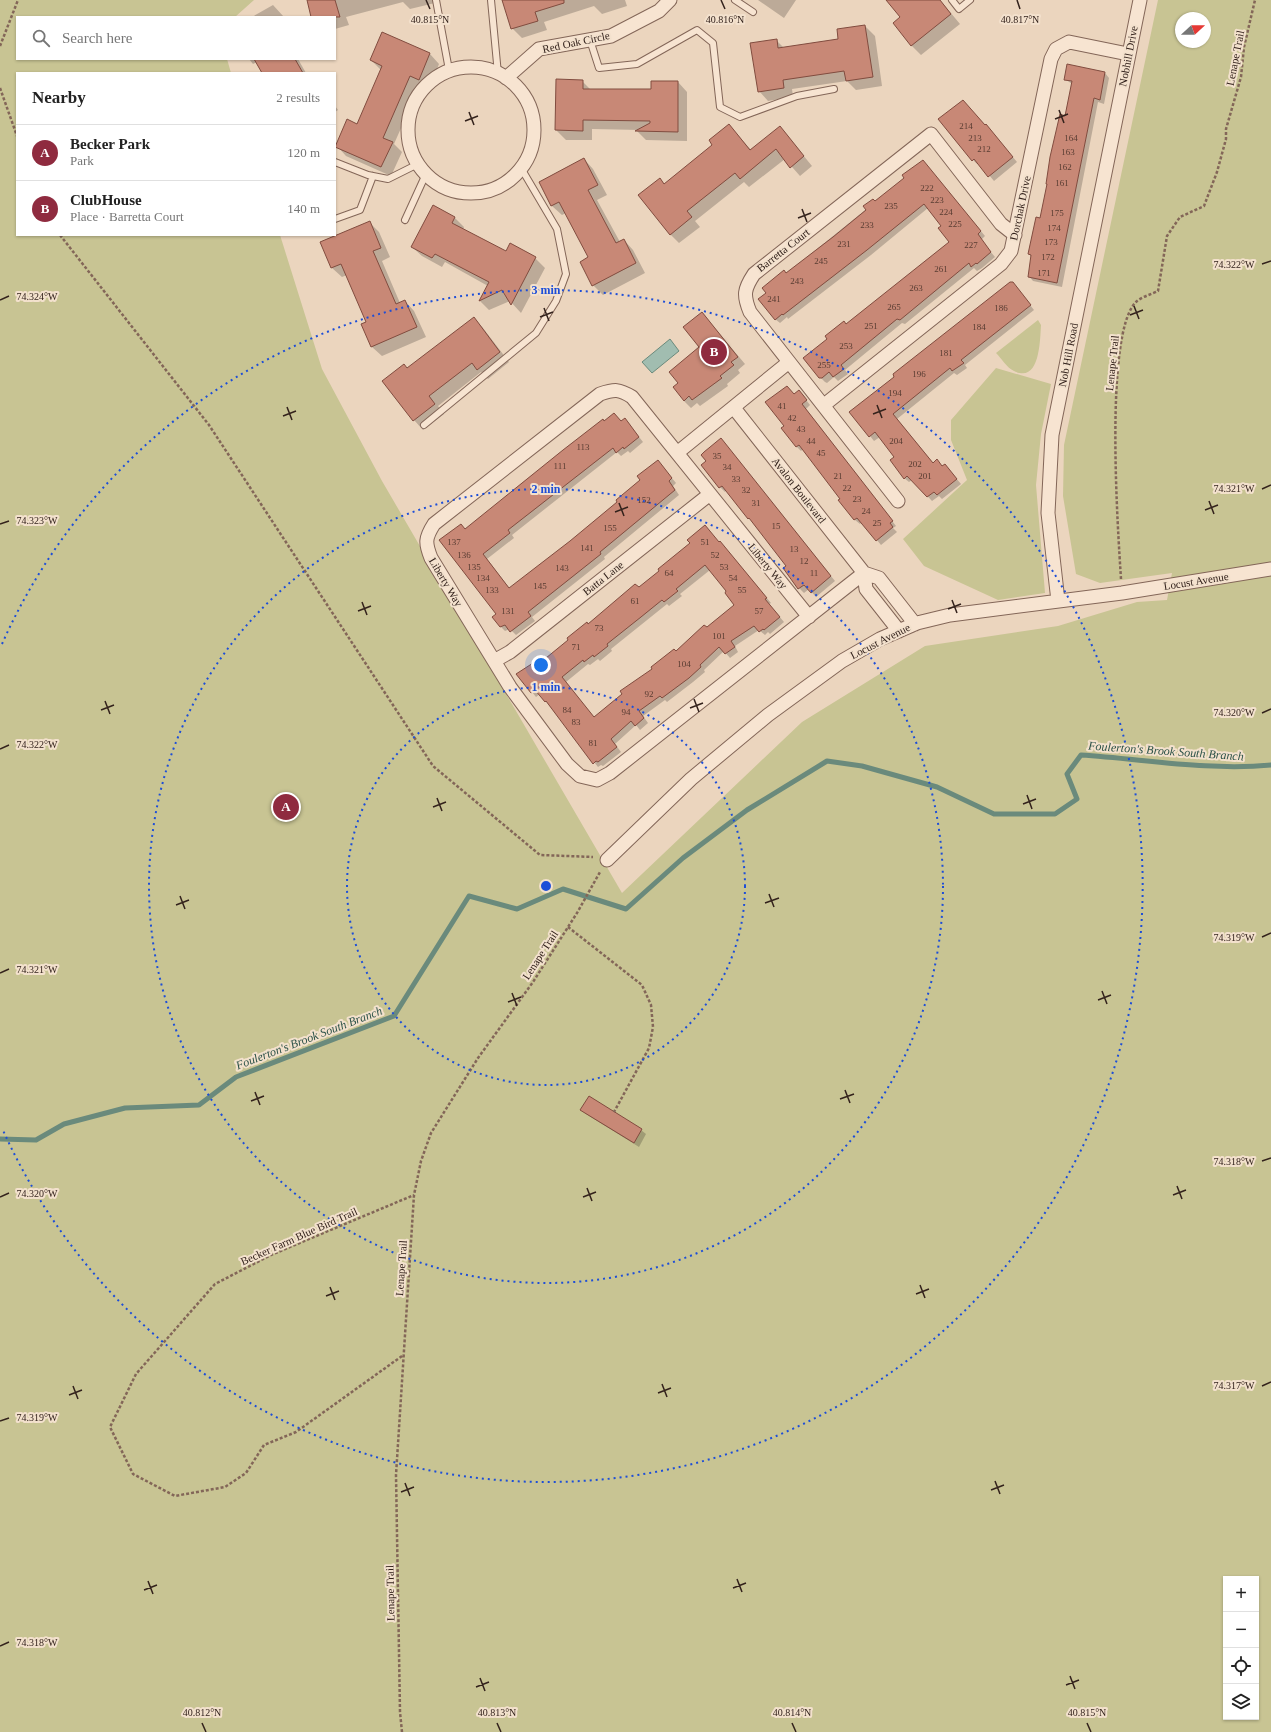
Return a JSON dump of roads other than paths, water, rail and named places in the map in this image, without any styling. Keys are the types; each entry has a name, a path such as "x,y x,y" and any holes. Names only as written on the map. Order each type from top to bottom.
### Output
{"street":[{"name":"Red Oak Circle","path":"502,76 539,49 611,36 659,11 670,0"},
{"name":"Nobhill Drive","path":"1117,112 1140,0"},
{"name":"Dorchak Drive","path":"824,405 1001,264 1011,251 1016,235 1051,59 1056,49 1069,42 1128,54"},
{"path":"468,67 488,69 502,76 522,93 532,113 534,134 529,156 517,174 499,187 478,193 456,192 436,184 422,169 411,152 407,133 409,113 418,95 431,80 449,70 468,67"},
{"name":"Nob Hill Road","path":"1058,601 1048,512 1052,435 1117,112"},
{"name":"Barretta Court","path":"898,500 750,312 744,299 748,284 754,274 931,134 1001,224 1016,235"},
{"path":"677,453 790,362"},
{"name":"Liberty Way","path":"809,617 632,397 621,390 610,390 600,394 434,524 427,534 426,546 431,558 510,687 567,764 580,776 597,780 610,773 809,617 864,573"},
{"name":"Avalon Boulevard","path":"734,408 864,573 866,589 899,631"},
{"name":"Batta Lane","path":"494,661 510,652 710,494"},
{"name":"Locust Avenue","path":"608,859 691,779 768,715 842,661 880,639 915,624 950,615 1122,593 1271,569"},
{"name":"Avalon Boulevard","path":"864,573 879,578 915,624"}],"lane":[{"path":"436,0 449,70"},
{"path":"491,0 502,76"},
{"path":"735,0 753,12"},
{"path":"952,0 959,9 970,0"},
{"path":"590,40 599,68 638,64 697,30 713,43 720,107 740,117 797,96 834,89"},
{"path":"336,162 373,176 388,179 422,169"},
{"path":"424,425 536,334 556,301 566,274 556,230 521,168"},
{"path":"405,220 422,169"},
{"path":"336,219 360,210 373,176"}],"waterway":[{"name":"Foulerton's Brook South Branch","path":"0,1139 36,1140 64,1124 125,1108 199,1105 236,1077 394,1016 469,896 517,909 563,889 626,909 683,858 747,810 827,761 862,766 937,787 994,814 1055,814 1077,799 1067,774 1081,755 1200,766 1224,767 1271,765"}],"place":[{"name":"ClubHouse","path":"714,352"},
{"name":"Becker Park","path":"286,807"}]}
